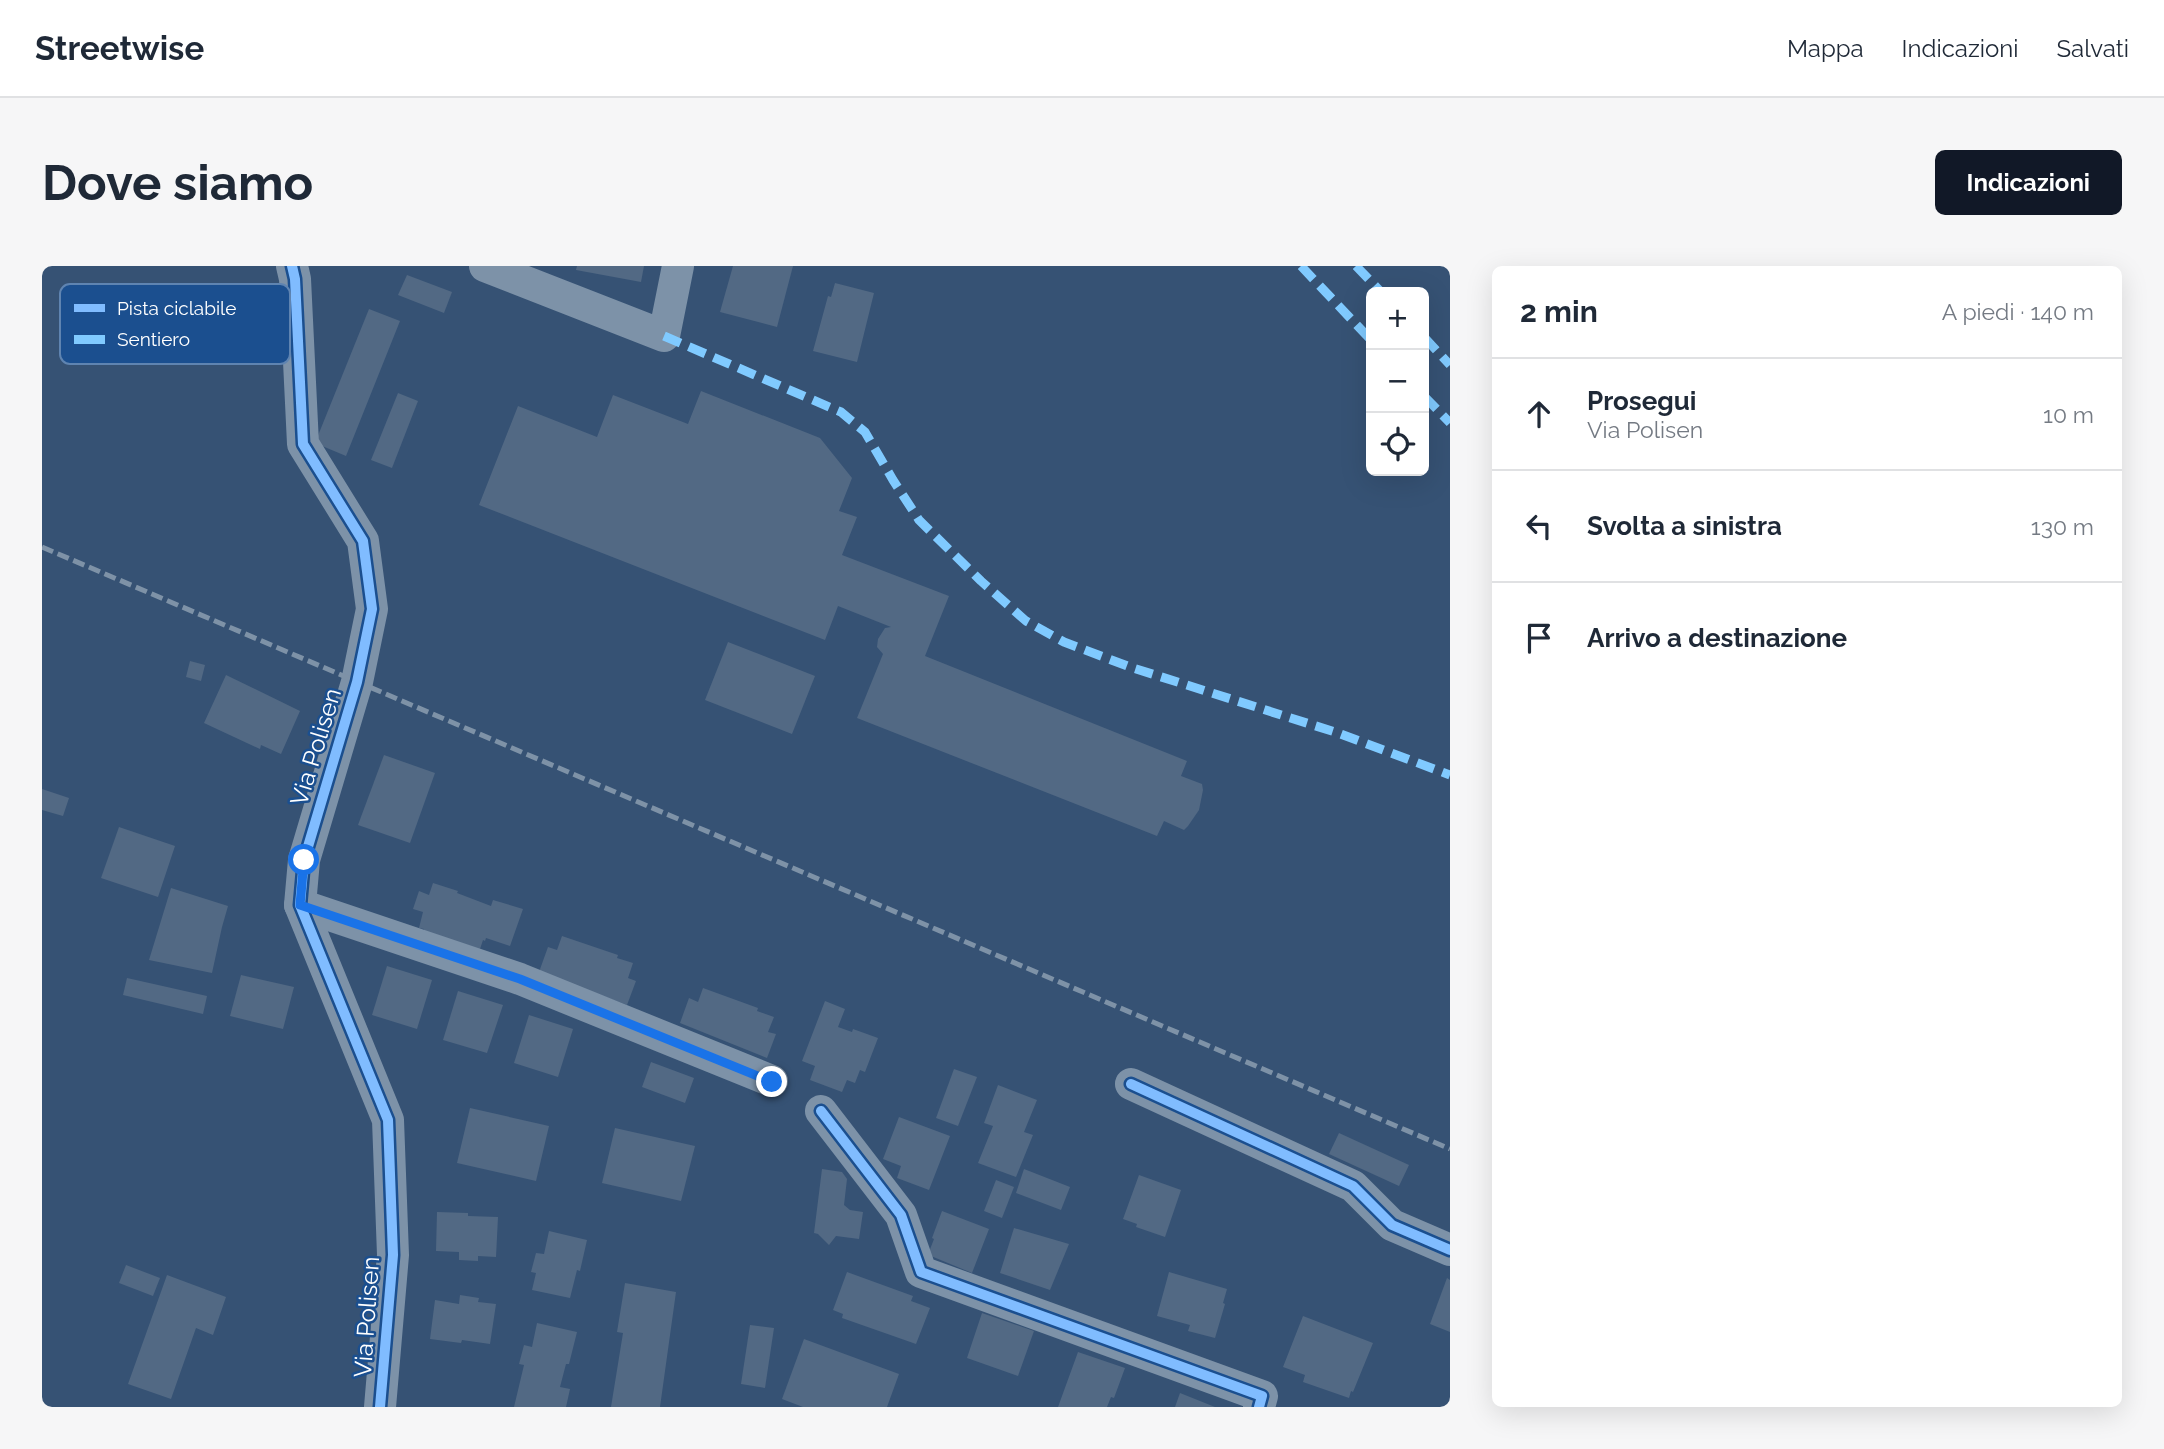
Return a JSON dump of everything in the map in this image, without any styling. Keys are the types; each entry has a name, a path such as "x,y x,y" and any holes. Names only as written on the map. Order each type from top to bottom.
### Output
{"street":[{"name":"Via Polisen","path":"292,266 303,444 363,541 372,609 357,682 304,860 300,905 388,1120 393,1255 380,1407"},
{"path":"485,266 664,336 678,266"},
{"path":"300,905 520,979 772,1082"},
{"path":"1131,1084 1353,1186 1392,1225 1450,1250"},
{"path":"821,1111 901,1214 922,1272 1262,1396 1259,1407"}],"building":[{"path":"577,266 644,266 641,282 576,270"},
{"path":"733,266 793,266 777,327 720,312"},
{"path":"407,275 452,292 444,313 398,295"},
{"path":"835,283 874,293 857,362 813,351 828,296 831,297"},
{"path":"369,309 400,321 346,456 315,443"},
{"path":"701,391 820,438 852,478 839,511 857,517 842,555 949,596 925,656 1187,761 1181,776 1202,784 1203,790 1199,810 1188,826 1184,830 1164,821 1157,836 857,718 883,654 877,647 878,639 885,628 891,627 838,606 825,640 479,505 518,406 597,437 613,395 688,424"},
{"path":"398,393 418,401 392,468 371,460"},
{"path":"728,642 815,676 792,734 705,700"},
{"path":"190,661 205,665 201,681 186,677"},
{"path":"226,675 300,711 281,754 261,745 260,749 204,723"},
{"path":"384,755 435,773 410,843 358,825"},
{"path":"42,789 69,798 63,816 42,810"},
{"path":"119,827 175,846 158,897 101,878"},
{"path":"433,883 491,906 493,900 523,909 510,946 486,938 478,955 422,937 424,929 419,928 423,912 413,909 419,891 429,895"},
{"path":"171,888 228,906 212,973 149,960"},
{"path":"562,936 618,955 617,958 633,963 628,978 636,981 627,1005 539,972 548,947 557,950"},
{"path":"387,966 432,980 417,1029 372,1015"},
{"path":"241,975 294,987 283,1029 230,1016"},
{"path":"127,978 207,996 203,1014 123,995"},
{"path":"703,988 758,1008 757,1011 774,1017 768,1032 776,1034 767,1058 680,1023 689,998 698,1002"},
{"path":"458,991 503,1005 487,1053 443,1040"},
{"path":"825,1001 845,1009 838,1027 878,1038 865,1072 860,1070 855,1083 847,1080 842,1092 810,1080 815,1066 802,1061"},
{"path":"529,1015 573,1029 558,1077 514,1063"},
{"path":"651,1062 694,1078 685,1103 642,1087"},
{"path":"954,1069 977,1077 958,1126 936,1118"},
{"path":"998,1085 1037,1100 1024,1132 1033,1135 1016,1177 978,1163 993,1126 984,1123"},
{"path":"470,1108 549,1126 536,1181 457,1163"},
{"path":"899,1117 950,1136 929,1190 897,1178 901,1166 883,1159"},
{"path":"615,1128 695,1146 681,1201 602,1183"},
{"path":"1339,1133 1409,1165 1399,1186 1329,1154"},
{"path":"822,1169 842,1172 847,1179 844,1205 850,1210 863,1212 859,1239 836,1236 829,1245 814,1233"},
{"path":"1024,1169 1070,1187 1061,1210 1016,1193"},
{"path":"1139,1175 1181,1190 1165,1237 1136,1227 1137,1224 1123,1219"},
{"path":"996,1180 1014,1187 1002,1218 984,1211"},
{"path":"942,1211 989,1229 972,1273 931,1256 929,1252"},
{"path":"437,1212 498,1217 496,1257 478,1256 478,1261 459,1260 459,1252 436,1251"},
{"path":"1014,1228 1069,1244 1050,1290 1000,1273"},
{"path":"549,1231 587,1240 570,1298 532,1290 536,1273 531,1272 536,1253 544,1254"},
{"path":"126,1265 160,1278 153,1296 119,1283"},
{"path":"847,1272 913,1296 911,1301 930,1308 916,1344 842,1318 843,1314 833,1310"},
{"path":"1169,1272 1227,1289 1215,1338 1188,1331 1190,1325 1157,1316"},
{"path":"167,1275 226,1297 213,1335 196,1328 171,1399 128,1384"},
{"path":"1447,1278 1450,1280 1450,1332 1430,1324"},
{"path":"625,1283 676,1292 660,1407 611,1407 623,1333 617,1332"},
{"path":"460,1295 479,1298 478,1302 496,1304 490,1344 430,1339 435,1300 459,1304"},
{"path":"982,1313 1034,1331 1018,1376 967,1358"},
{"path":"1303,1316 1373,1343 1349,1398 1303,1382 1305,1375 1283,1367"},
{"path":"537,1323 577,1332 560,1387 570,1389 566,1407 514,1407 524,1365 519,1364 524,1345 532,1347"},
{"path":"750,1325 774,1328 765,1388 741,1384"},
{"path":"804,1339 899,1374 887,1407 803,1407 782,1399"},
{"path":"1078,1352 1125,1368 1114,1398 1111,1397 1107,1407 1058,1407"},
{"path":"1180,1393 1215,1407 1175,1407"}],"railway":[{"path":"42,547 1450,1149"}],"marked path":[{"path":"1301,266 1366,335"},
{"path":"1356,266 1376,287"},
{"path":"664,336 841,412 865,432 919,520 1026,621 1064,642 1130,667 1338,733 1450,775"},
{"path":"1429,342 1450,365"},
{"path":"1429,401 1450,423"}],"cycle path":[{"path":"292,266 295,279 303,444 363,541 372,609 357,682 304,860 300,905 388,1120 393,1255 380,1407"},
{"path":"1131,1084 1353,1186 1392,1225 1450,1250"},
{"path":"821,1111 901,1215 921,1272 1262,1396 1259,1407"}],"route":[{"path":"304,860 300,905 520,979 772,1082"}]}
